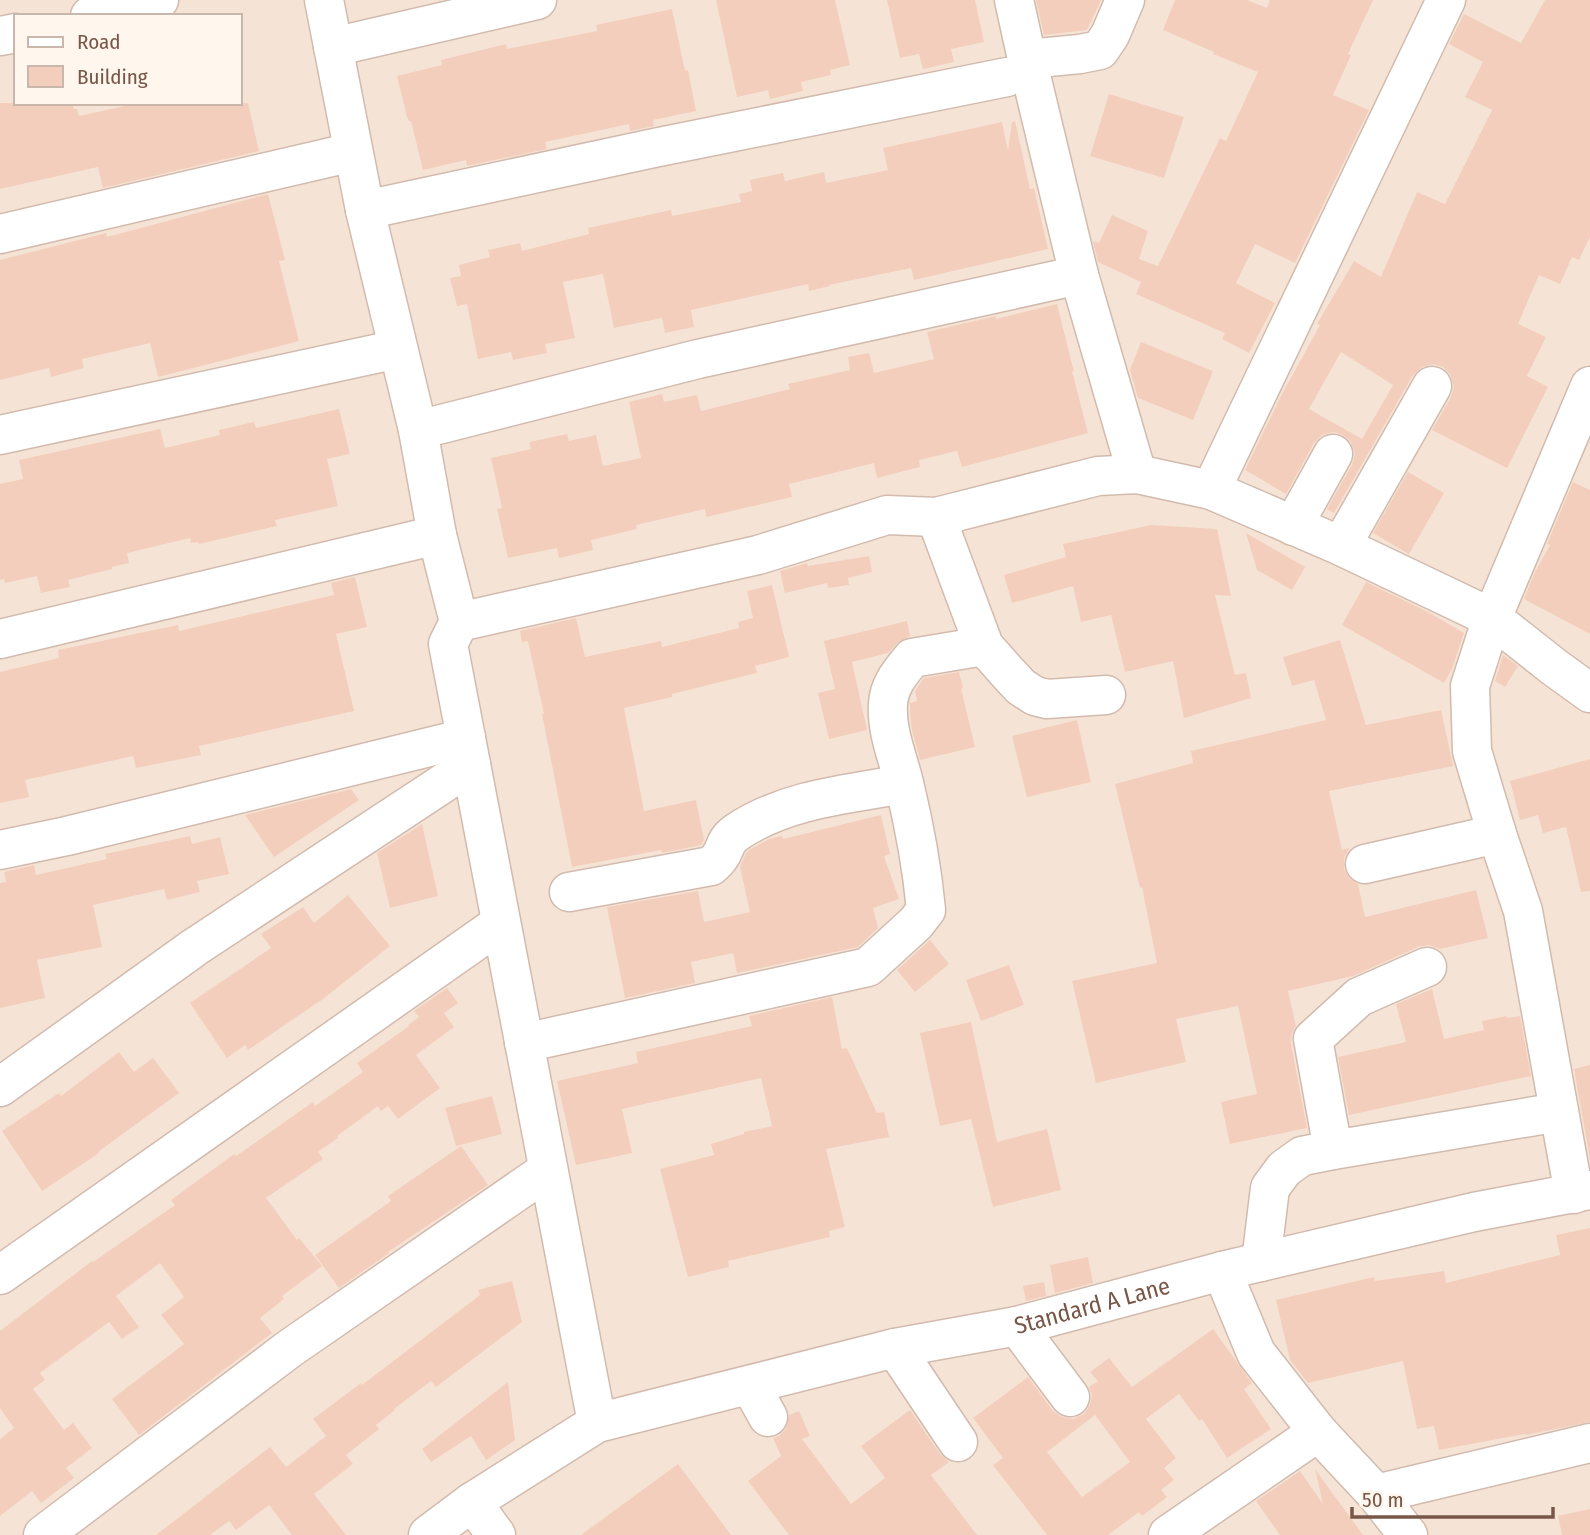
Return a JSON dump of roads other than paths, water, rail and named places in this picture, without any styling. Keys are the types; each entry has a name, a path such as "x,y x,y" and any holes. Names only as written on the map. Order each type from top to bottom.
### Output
{"street":[{"path":"99,14 159,0"},
{"path":"324,0 365,210 418,430 437,535 459,622 448,644 597,1423"},
{"path":"333,47 537,0"},
{"path":"1014,0 1017,68 1137,474"},
{"path":"365,210 1100,50 1110,35 1125,0"},
{"path":"1211,490 1446,0"},
{"path":"0,234 353,152"},
{"path":"418,430 698,359 1079,275"},
{"path":"0,435 398,349"},
{"path":"1341,546 1432,386"},
{"path":"1582,1192 1559,1112 1523,911 1472,751 1470,686 1492,618 1590,386"},
{"path":"1293,526 1333,454"},
{"path":"459,622 758,555 887,515 936,517 1098,476 1137,474 1211,490 1341,546 1492,618 1590,693"},
{"path":"936,517 984,646 1021,687 1035,696 1047,699 1106,695"},
{"path":"0,639 437,535"},
{"path":"524,1043 868,967 916,923 926,910 904,784 890,728 888,704 893,682 912,658 984,646"},
{"path":"0,850 468,751"},
{"path":"0,1087 468,751"},
{"path":"569,892 711,866 720,857 724,844 736,833 763,818 811,801 904,784"},
{"path":"1365,864 1497,834"},
{"path":"0,1275 501,923"},
{"path":"1333,1150 1313,1039 1359,997 1427,967"},
{"path":"1261,1262 1270,1188 1284,1169 1302,1156 1559,1112"},
{"path":"43,1535 289,1349 548,1170"},
{"name":"Standard A Lane","path":"428,1535 472,1502 597,1423 759,1401 895,1348 1017,1326 1222,1270 1474,1212 1582,1192"},
{"path":"1222,1270 1256,1353 1318,1432 1376,1494 1408,1535"},
{"path":"1017,1326 1070,1397"},
{"path":"895,1348 958,1442"},
{"path":"1168,1535 1318,1432"},
{"path":"1376,1494 1590,1443"},
{"path":"472,1502 496,1535"}]}
